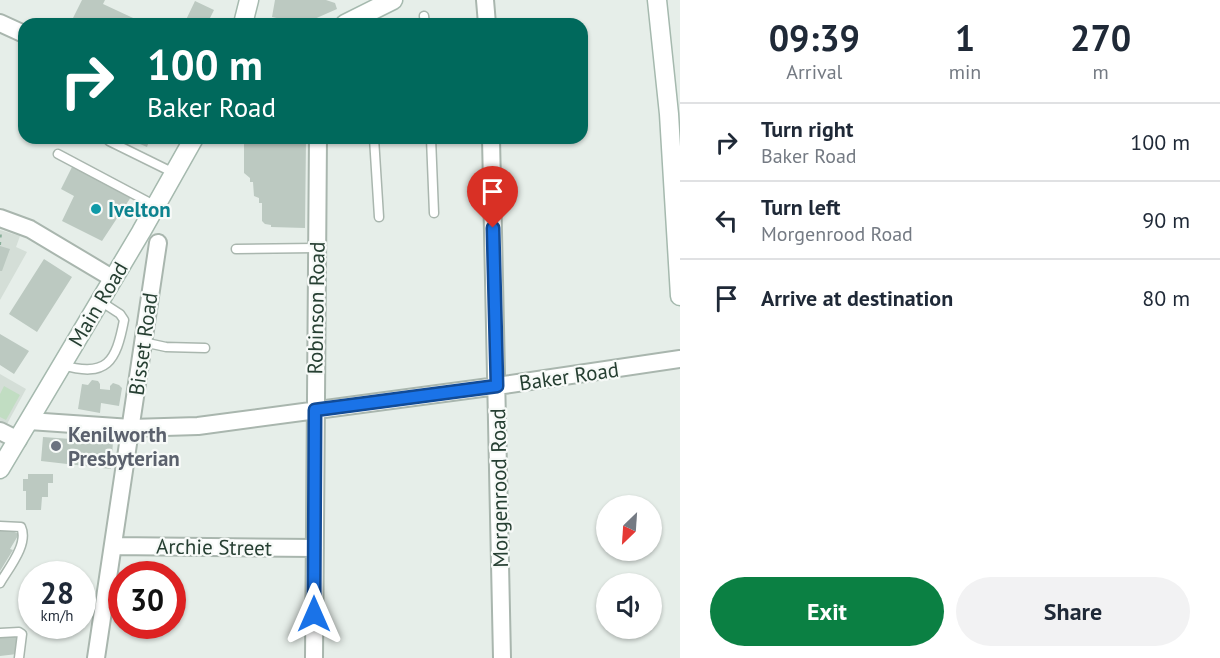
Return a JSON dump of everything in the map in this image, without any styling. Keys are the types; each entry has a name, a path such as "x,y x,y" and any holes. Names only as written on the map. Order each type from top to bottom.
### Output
{"main road":[{"path":"244,18 249,0"},
{"path":"357,18 393,0"},
{"path":"657,0 669,114 680,296"},
{"name":"Main Road","path":"0,469 191,144"}],"street":[{"path":"485,0 486,18"},
{"path":"0,23 18,31"},
{"name":"Robinson Road","path":"314,658 318,144"},
{"name":"Morgenrood Road","path":"491,144 502,658"},
{"path":"0,218 30,229 112,278"},
{"name":"Bisset Road","path":"96,658 158,243"},
{"name":"Baker Road","path":"29,421 131,428 198,426 680,359"},
{"path":"0,431 18,440"},
{"name":"Archie Street","path":"113,546 315,548"}],"lane":[{"path":"115,144 174,173"},
{"path":"374,144 379,217"},
{"path":"431,144 434,213"},
{"path":"58,154 156,206"},
{"path":"236,249 316,248"},
{"path":"62,364 74,368 99,369 110,361 121,337 124,320 120,314 99,301"},
{"path":"143,342 166,347 205,348"},
{"path":"0,526 21,528 23,537 20,549 0,584"},
{"path":"0,633 19,632 22,634 20,658"}],"shaded area":[{"path":"0,230 20,236 16,247 27,252 0,300"},
{"path":"0,374 26,389 7,424 0,421"}],"green space":[{"path":"4,386 20,395 6,420 0,417 0,394"}],"building":[{"path":"82,0 105,0 103,4 133,18 73,18"},
{"path":"275,0 326,0 335,3 337,9 317,18 272,17"},
{"path":"195,1 214,10 210,18 187,18"},
{"path":"244,144 306,144 305,228 271,227 265,224 262,221 262,203 259,203 259,198 254,196 253,182 250,182 250,178 244,173"},
{"name":"Ivelton","path":"72,167 131,197 102,241 62,221 74,196 61,189"},
{"path":"0,246 10,249 2,271 0,271"},
{"path":"44,259 72,277 37,332 9,314"},
{"path":"0,334 29,351 14,374 0,365"},
{"path":"92,380 98,381 100,389 110,390 113,383 119,385 122,388 119,406 101,403 100,413 78,409 82,384 88,385"},
{"path":"43,437 113,442 111,469 41,461"},
{"path":"28,474 53,474 53,483 48,483 48,497 42,497 41,510 26,510 26,491 23,491 23,479 28,479"},
{"path":"5,528 19,534 10,549 13,550 0,571 0,529 3,531"},
{"path":"18,636 17,654 0,656 0,638"}],"place":[{"name":"Ivelton","path":"96,209"},
{"name":"Kenilworth Presbyterian","path":"56,446"}],"route":[{"path":"314,614 315,410 497,386 493,228"}]}
